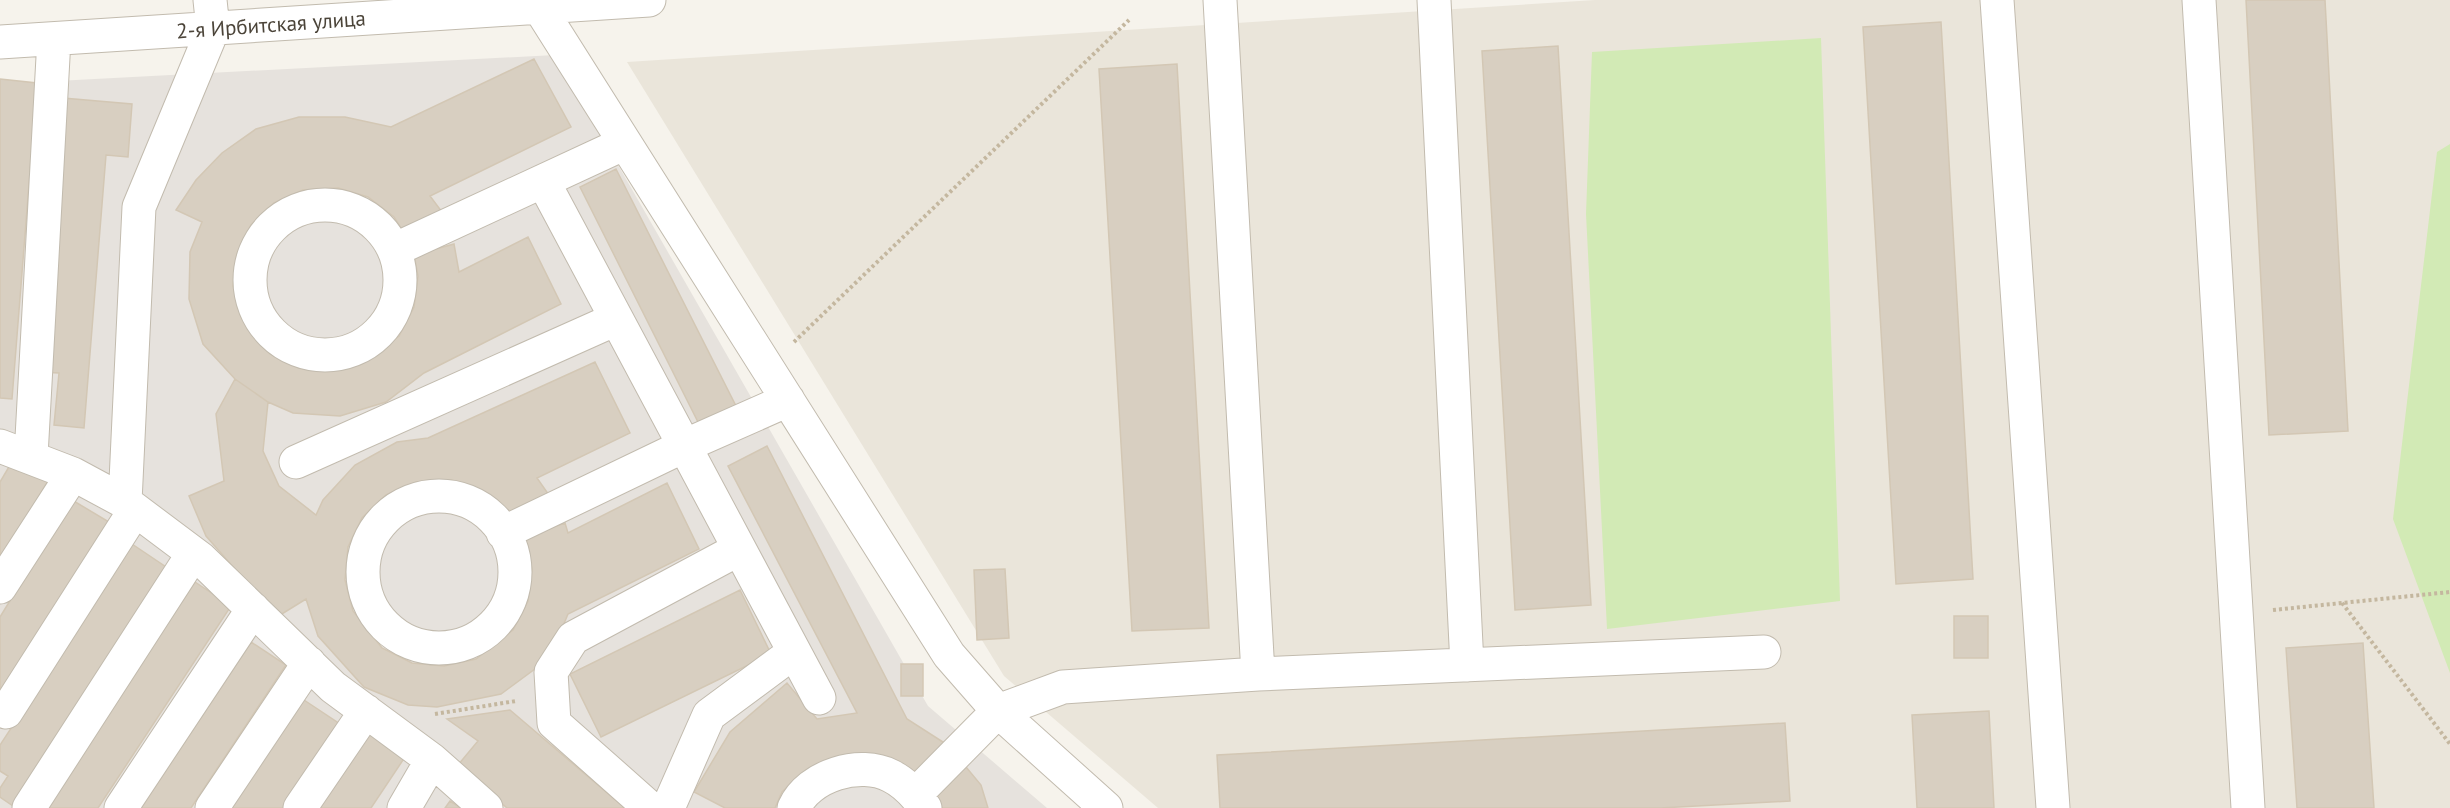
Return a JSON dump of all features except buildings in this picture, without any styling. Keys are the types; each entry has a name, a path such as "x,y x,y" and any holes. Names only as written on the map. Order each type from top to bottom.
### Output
{"street":[{"name":"2-я Ирбитская улица","path":"0,42 54,39 211,14 539,7 649,0"},
{"path":"1220,0 1258,674"},
{"path":"1434,0 1467,665"},
{"path":"1997,0 2053,808"},
{"path":"2199,0 2248,808"},
{"path":"539,7 949,655 998,711 1106,808"},
{"path":"6,712 130,506 139,207 211,14"},
{"path":"54,39 9,451 74,474 130,506 193,554 333,687 432,760 486,808"},
{"path":"394,250 625,143"},
{"path":"543,181 819,698"},
{"path":"330,204 356,210 378,225 394,250 401,271 400,298 389,321 365,345 340,354 313,355 288,346 273,335 257,315 249,289 251,263 261,238 279,219 303,207 330,204"},
{"path":"296,462 616,319"},
{"path":"502,533 684,446 788,400"},
{"path":"0,587 74,474"},
{"path":"444,496 470,502 492,517 502,533 509,543 515,563 514,590 503,614 479,638 454,647 428,648 403,639 387,628 371,607 364,582 365,555 375,530 393,511 417,499 444,496"},
{"path":"650,808 554,723 551,672 573,638 739,549"},
{"path":"28,808 193,554"},
{"path":"121,808 253,609"},
{"path":"668,808 709,715 794,652"},
{"path":"794,808 814,784 838,773 864,769 891,775 920,801 998,711 1063,687 1258,674 1764,652"},
{"path":"212,808 309,663"},
{"path":"300,808 366,711"},
{"path":"404,808 432,760"}],"path":[{"path":"768,368 1129,20"},
{"path":"2236,614 2450,592"},
{"path":"2341,603 2450,744"},
{"path":"432,760 434,715 552,695"}],"shaded area":[{"path":"1595,0 2450,0 2450,808 1158,808 1004,676 627,62"},
{"path":"555,55 928,706 1047,808 0,808 0,84"}],"green space":[{"path":"1821,38 1840,601 1607,629 1586,214 1592,52"},
{"path":"2450,144 2450,673 2393,519 2437,152"}]}
